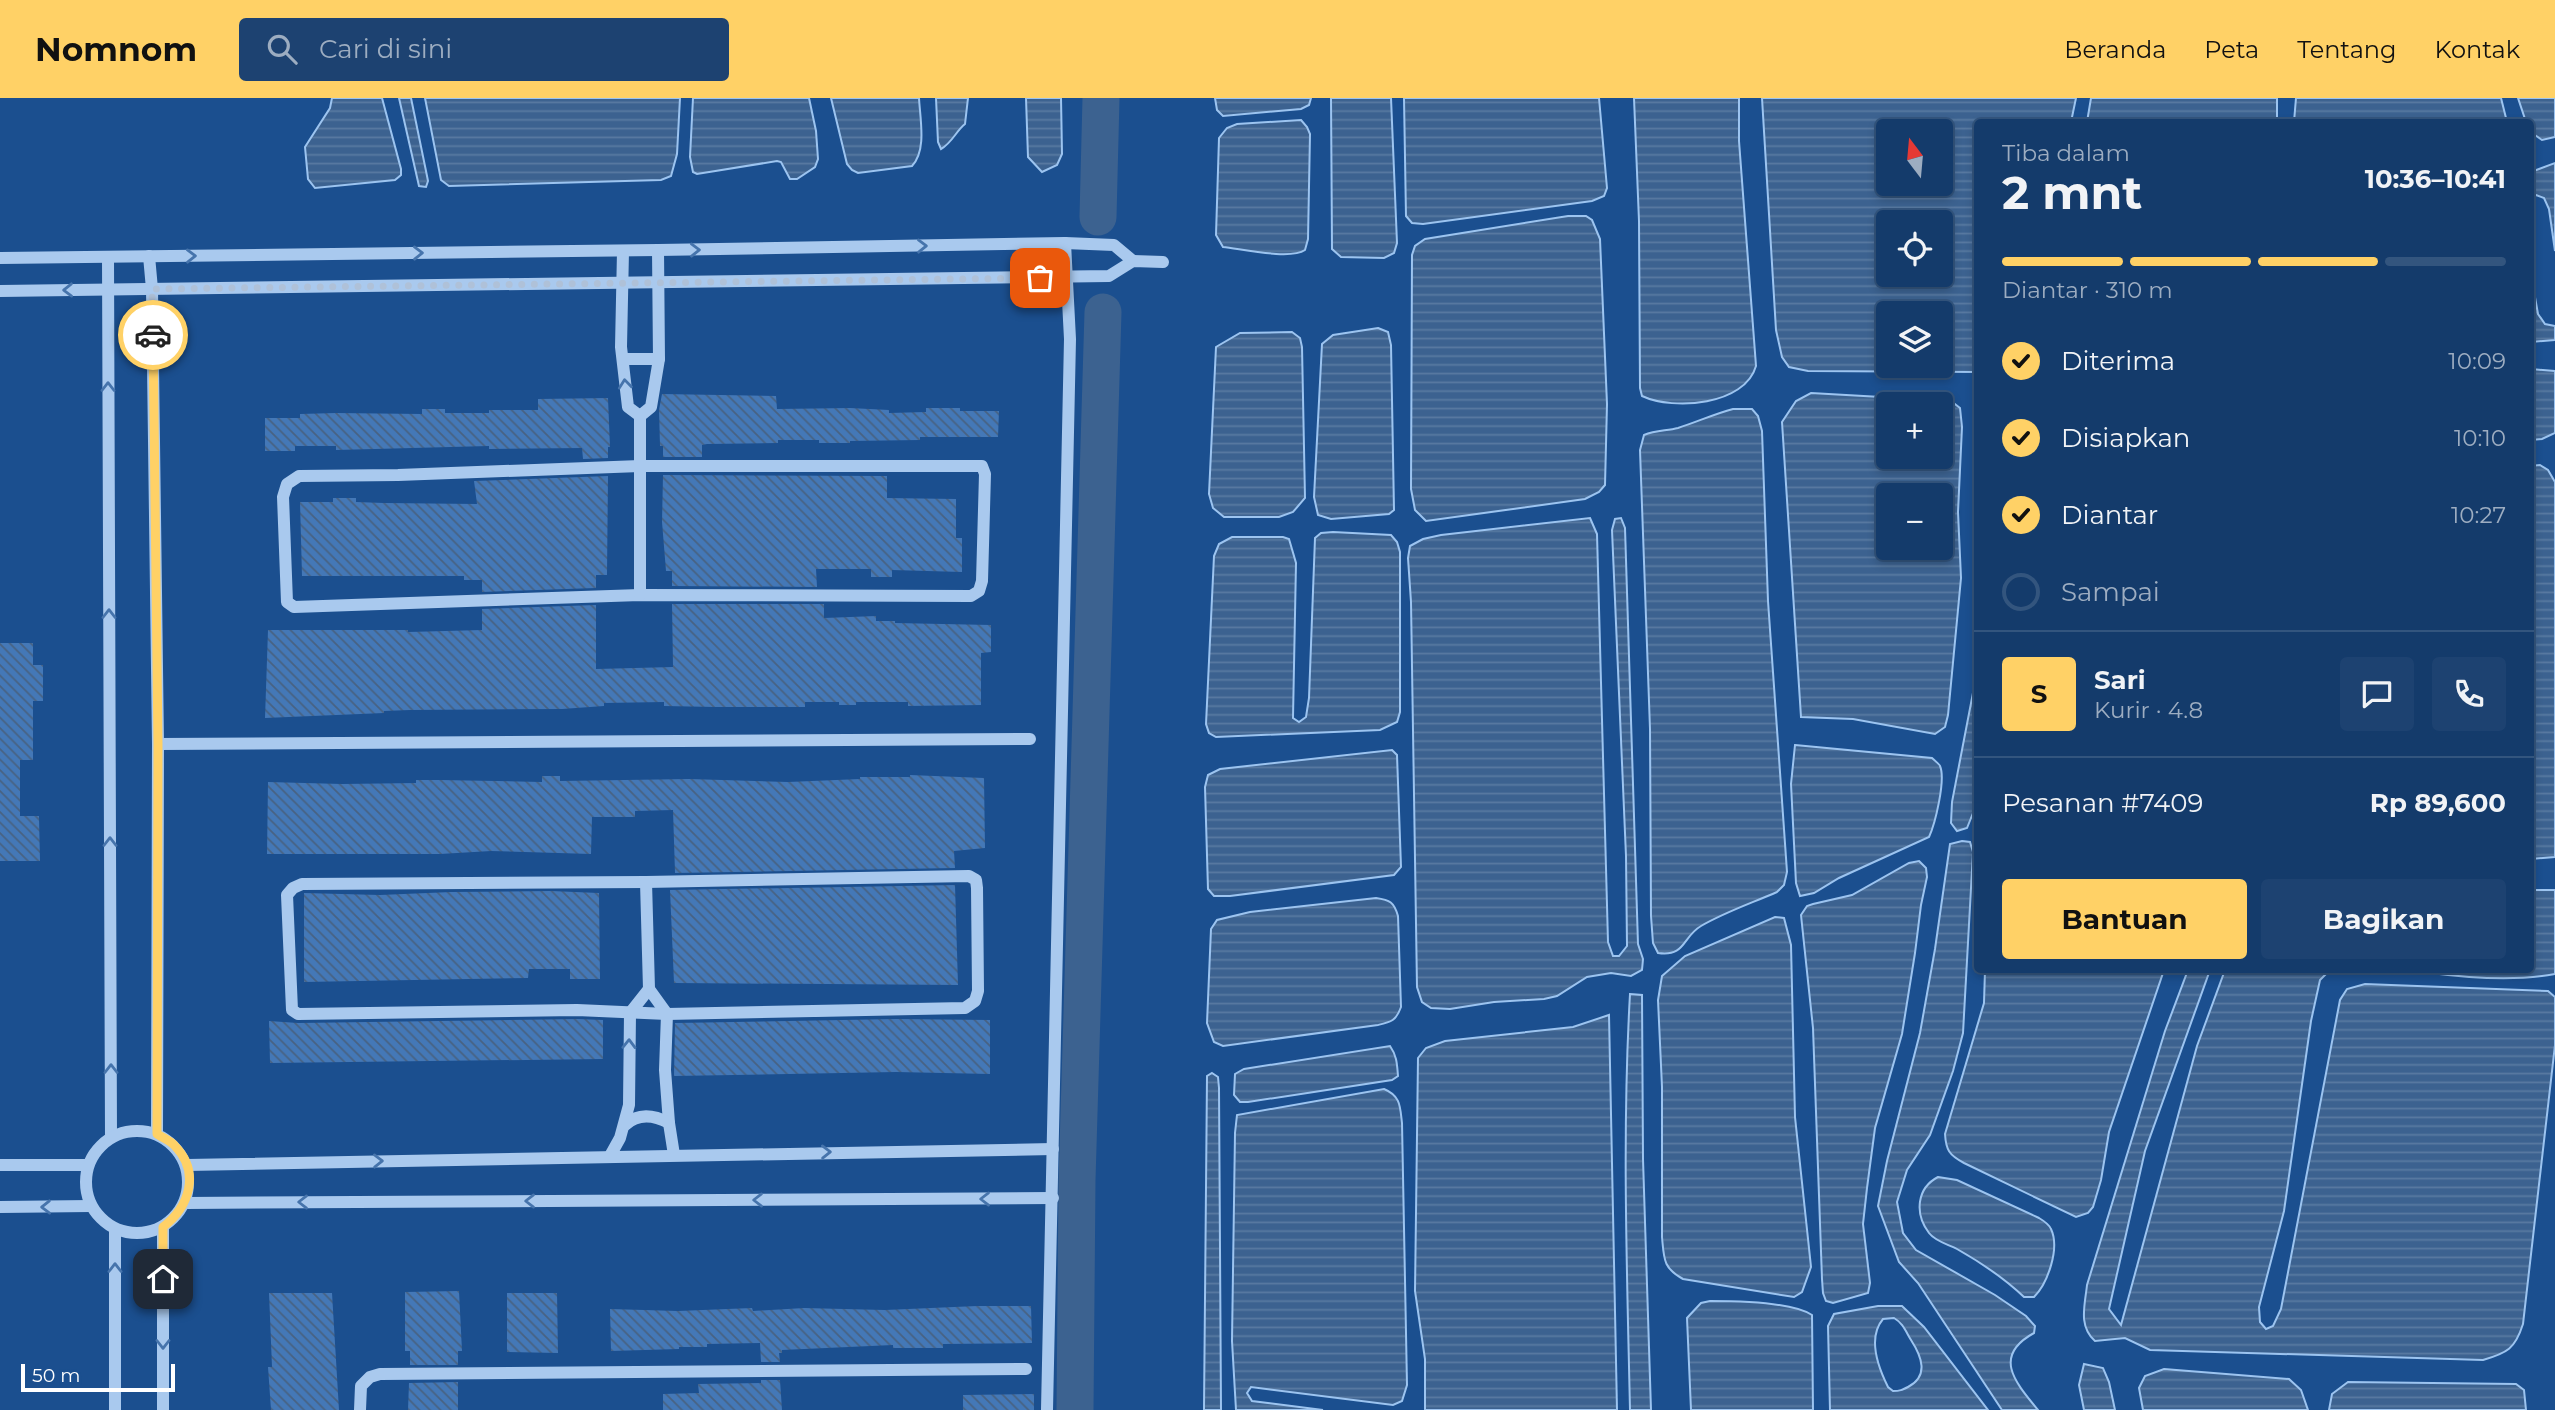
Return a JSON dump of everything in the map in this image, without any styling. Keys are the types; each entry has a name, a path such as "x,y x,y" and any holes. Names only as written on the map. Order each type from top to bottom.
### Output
{"street":[{"path":"1047,1410 1069,380 1065,243"},
{"path":"0,258 1065,243 1114,245 1133,261"},
{"path":"640,416 651,407 659,359 658,250"},
{"path":"623,251 621,347 628,407 640,416"},
{"path":"149,256 152,289 158,744 157,1134"},
{"path":"108,257 111,1137"},
{"path":"0,290 1068,277 1109,276 1133,261 1163,262"},
{"path":"623,359 659,359"},
{"path":"640,416 640,595"},
{"path":"640,466 982,466 985,474 982,581 979,591 971,596 640,595 294,607 287,603 283,497 287,484 299,476 640,466"},
{"path":"158,744 1030,739"},
{"path":"969,876 976,880 978,888 978,991 975,1001 965,1008 667,1014 577,1010 295,1013 292,1010 287,895 293,887 302,884 646,882 969,876"},
{"path":"646,882 649,989 667,1014 665,1070 674,1155"},
{"path":"610,1156 625,1125 629,1105 630,1013 649,989"},
{"path":"625,1125 645,1115 669,1123"},
{"path":"134,1130 157,1134 176,1146 187,1166 190,1184 186,1203 176,1217 163,1227 140,1234 116,1229 101,1220 91,1206 85,1186 88,1165 97,1149 111,1137 134,1130"},
{"path":"187,1166 1053,1149"},
{"path":"0,1165 88,1165"},
{"path":"186,1203 1053,1198"},
{"path":"0,1208 91,1206"},
{"path":"163,1227 163,1410"},
{"path":"115,1410 116,1229"},
{"path":"360,1410 361,1386 370,1377 380,1374 1026,1368"}],"water":[{"path":"332,98 382,98 401,169 401,175 395,180 315,188 308,179 305,147 330,108"},
{"path":"399,98 411,98 428,181 426,187 419,186"},
{"path":"425,98 680,98 677,154 671,176 661,180 449,186 441,180"},
{"path":"693,98 809,98 816,131 818,159 815,167 797,179 790,179 781,162 777,161 697,174 693,172 690,157"},
{"path":"831,98 919,98 921,143 920,152 912,166 858,173 852,170 847,164"},
{"path":"936,98 968,98 965,124 941,149 938,142"},
{"path":"1026,98 1061,98 1062,154 1057,165 1042,172 1028,157"},
{"path":"1215,98 1311,98 1309,105 1301,109 1223,116 1217,110"},
{"path":"1331,98 1391,98 1397,243 1394,253 1384,258 1341,257 1332,249"},
{"path":"1404,98 1599,98 1607,188 1604,196 1592,201 1423,224 1412,223 1406,216"},
{"path":"1634,98 1739,98 1739,141 1756,366 1749,379 1724,397 1672,403 1642,396"},
{"path":"1762,98 2076,98 2072,119 1974,119 1974,372 1953,372 1953,301 1876,301 1876,371 1808,371 1789,367 1782,357 1776,330"},
{"path":"2091,98 2277,98 2277,119 2088,119"},
{"path":"2296,98 2501,98 2506,119 2294,119"},
{"path":"2518,98 2555,98 2555,137 2542,140 2534,134 2534,119 2525,119"},
{"path":"1301,120 1310,134 1308,239 1305,250 1277,254 1223,247 1216,235 1219,138 1227,128 1237,124"},
{"path":"2555,163 2555,251 2549,209 2544,198 2536,195 2534,198 2534,171"},
{"path":"1568,216 1586,216 1592,220 1600,239 1607,404 1605,485 1599,492 1585,499 1426,521 1415,510 1411,489 1412,255 1415,246 1425,239"},
{"path":"2534,292 2538,314 2545,324 2555,326 2555,340 2534,342"},
{"path":"1378,328 1388,332 1391,345 1394,510 1389,514 1331,519 1318,515 1314,497 1322,344 1333,335"},
{"path":"1292,332 1300,338 1302,347 1305,498 1293,512 1279,517 1224,517 1213,508 1209,494 1216,347 1240,333"},
{"path":"2534,369 2555,371 2555,433 2534,440"},
{"path":"1811,393 1876,397 1876,469 1953,469 1953,403 1960,408 1962,427 1958,512 1961,578 1948,715 1945,727 1935,734 1853,719 1801,717 1782,422 1796,401"},
{"path":"1733,409 1752,409 1758,416 1762,431 1768,601 1787,872 1784,885 1777,892 1701,926 1674,952 1658,953 1653,943 1651,916 1650,729 1640,450 1644,435 1678,428"},
{"path":"2540,465 2548,470 2555,482 2555,857 2534,859 2534,466"},
{"path":"1590,518 1597,534 1608,942 1613,956 1619,956 1627,946 1626,856 1612,530 1615,519 1621,518 1625,528 1638,944 1643,959 1642,970 1631,976 1611,973 1587,977 1557,996 1544,999 1494,1002 1450,1009 1431,1008 1422,1002 1417,987 1408,558 1410,546 1423,539 1441,535"},
{"path":"1321,533 1391,535 1397,542 1400,552 1400,712 1397,722 1380,730 1216,737 1209,733 1206,724 1214,556 1219,544 1232,537 1289,539 1296,563 1293,718 1299,722 1306,717 1309,698 1315,538"},
{"path":"1974,688 1974,810 1967,828 1957,831 1951,823 1952,802"},
{"path":"1795,745 1932,758 1940,766 1942,781 1937,813 1929,837 1839,878 1814,893 1800,896 1796,883 1791,784"},
{"path":"1392,750 1397,755 1401,867 1394,875 1230,896 1214,896 1208,889 1205,787 1208,775 1220,769"},
{"path":"1970,842 1973,852 1963,1033 1953,1071 1930,1135 1907,1170 1897,1202 1903,1233 1916,1250 1995,1295 2026,1316 2035,1326 2034,1333 2021,1342 2011,1360 2016,1379 2038,1410 2002,1410 1918,1283 1899,1262 1878,1206 1920,1033 1950,844"},
{"path":"1919,861 1926,868 1927,877 1915,953 1902,1034 1875,1128 1867,1188 1863,1224 1870,1283 1868,1293 1833,1303 1826,1301 1823,1293 1813,1028 1801,915 1807,906 1852,895 1909,863"},
{"path":"2534,890 2555,890 2555,974 2525,978 2431,973 2534,973"},
{"path":"1376,898 1391,902 1398,916 1401,1007 1395,1018 1378,1025 1223,1046 1214,1042 1207,1023 1211,929 1217,920 1250,912"},
{"path":"1775,917 1784,918 1791,945 1795,1117 1811,1267 1802,1292 1794,1297 1683,1279 1668,1267 1662,1237 1662,1087 1658,1000 1662,976 1685,956"},
{"path":"1985,973 2163,973 2109,1132 2101,1180 2093,1207 2088,1213 2076,1217 1964,1163 1947,1148 1945,1134 1984,1003"},
{"path":"2187,973 2209,973 2145,1151 2109,1309 2121,1325 2197,1046 2224,973 2327,973 2320,980 2311,1021 2284,1211 2259,1307 2260,1322 2266,1329 2273,1326 2281,1309 2340,1000 2347,989 2365,984 2548,991 2555,997 2555,1045 2523,1324 2513,1345 2498,1355 2483,1360 2150,1350 2125,1338 2095,1341 2084,1322 2087,1285 2165,1031"},
{"path":"1630,994 1642,995 1643,1159 1651,1410 1630,1410 1626,1150"},
{"path":"1609,1015 1617,1410 1425,1410 1425,1359 1415,1291 1418,1058 1426,1048 1445,1041 1573,1027"},
{"path":"1390,1046 1397,1064 1398,1076 1392,1080 1248,1102 1240,1102 1234,1095 1235,1074 1244,1069"},
{"path":"1212,1073 1218,1077 1219,1088 1221,1410 1204,1410 1207,1076"},
{"path":"1384,1089 1397,1099 1402,1123 1407,1385 1402,1401 1393,1405 1251,1387 1247,1393 1252,1401 1323,1410 1236,1410 1232,1341 1237,1115"},
{"path":"1938,1177 1957,1180 2039,1218 2049,1226 2054,1246 2051,1265 2044,1283 2034,1297 2024,1297 1983,1265 1929,1233 1921,1217 1920,1202 1926,1188"},
{"path":"1710,1301 1778,1305 1812,1315 1813,1410 1691,1410 1687,1318 1701,1303"},
{"path":"1878,1306 1902,1306 1924,1327 1988,1410 1830,1410 1828,1326 1834,1314","holes":["1883,1319 1897,1320 1915,1346 1922,1366 1915,1383 1902,1390 1893,1391 1888,1387 1881,1371 1875,1344 1878,1327"]},
{"path":"2084,1364 2103,1368 2115,1410 2084,1410 2079,1385"},
{"path":"2164,1369 2289,1379 2301,1390 2308,1410 2143,1410 2139,1388 2145,1376"},
{"path":"2348,1382 2516,1384 2524,1390 2526,1410 2329,1410 2332,1394"}],"building":[{"path":"662,394 776,396 777,409 850,408 889,410 889,413 926,412 926,408 999,411 998,437 920,437 920,440 850,443 778,440 778,443 707,444 702,445 702,457 663,457 659,410"},
{"path":"608,398 608,458 583,459 582,448 489,449 489,446 336,450 336,446 295,446 295,451 265,451 265,418 300,418 300,414 336,413 422,414 422,409 445,409 445,413 489,413 489,410 538,410 538,399"},
{"path":"663,475 887,476 887,498 956,499 956,538 962,538 962,572 892,570 892,577 871,577 871,569 816,569 817,587 672,586 672,571 666,571 662,522"},
{"path":"608,476 607,575 596,575 596,588 482,592 482,580 464,580 464,576 302,576 300,502 333,502 333,498 356,498 356,502 477,504 474,481"},
{"path":"672,604 824,604 824,618 876,616 876,621 895,623 991,625 991,652 981,653 981,705 908,706 908,702 856,702 856,705 839,705 839,702 805,702 805,707 715,707 664,706 664,702 604,703 604,706 562,709 410,710 265,718 268,630 482,630 482,609 596,605 596,669 673,667"},
{"path":"0,643 33,643 33,665 43,665 43,701 33,701 33,760 20,760 20,816 39,816 40,861 0,861"},
{"path":"910,775 984,778 985,848 954,851 955,868 675,873 673,810 635,811 635,817 592,817 591,854 491,851 440,854 267,854 268,782 542,782 542,776 560,776 560,781 689,779 788,782"},
{"path":"955,885 958,985 674,983 670,890"},
{"path":"551,891 599,893 600,979 570,979 570,969 529,969 528,978 304,982 304,893 380,895"},
{"path":"603,1020 603,1059 270,1063 269,1021 298,1023"},
{"path":"990,1020 990,1074 896,1072 674,1076 675,1023"},
{"path":"459,1291 462,1351 458,1351 458,1365 410,1365 410,1351 405,1351 405,1292"},
{"path":"269,1293 332,1293 339,1410 271,1410 268,1367 272,1367"},
{"path":"507,1293 557,1293 558,1353 507,1352"},
{"path":"1031,1306 1032,1343 943,1344 943,1348 893,1348 893,1345 782,1350 782,1353 779,1353 780,1362 761,1362 760,1343 611,1351 610,1309 885,1310"},
{"path":"761,1380 780,1380 782,1410 663,1410 663,1394 699,1393 698,1384 761,1383"},
{"path":"458,1382 458,1410 408,1410 409,1383"},
{"path":"1034,1394 1034,1410 963,1410 963,1395"}],"waterway":[{"path":"1098,217 1101,98"},
{"path":"1075,1410 1077,1180 1103,312"}],"way so far":[{"path":"153,335 152,289 1040,278"}],"route":[{"path":"153,335 158,744 157,1134 176,1146 187,1166 190,1184 186,1203 176,1217 163,1227 163,1279"}]}
